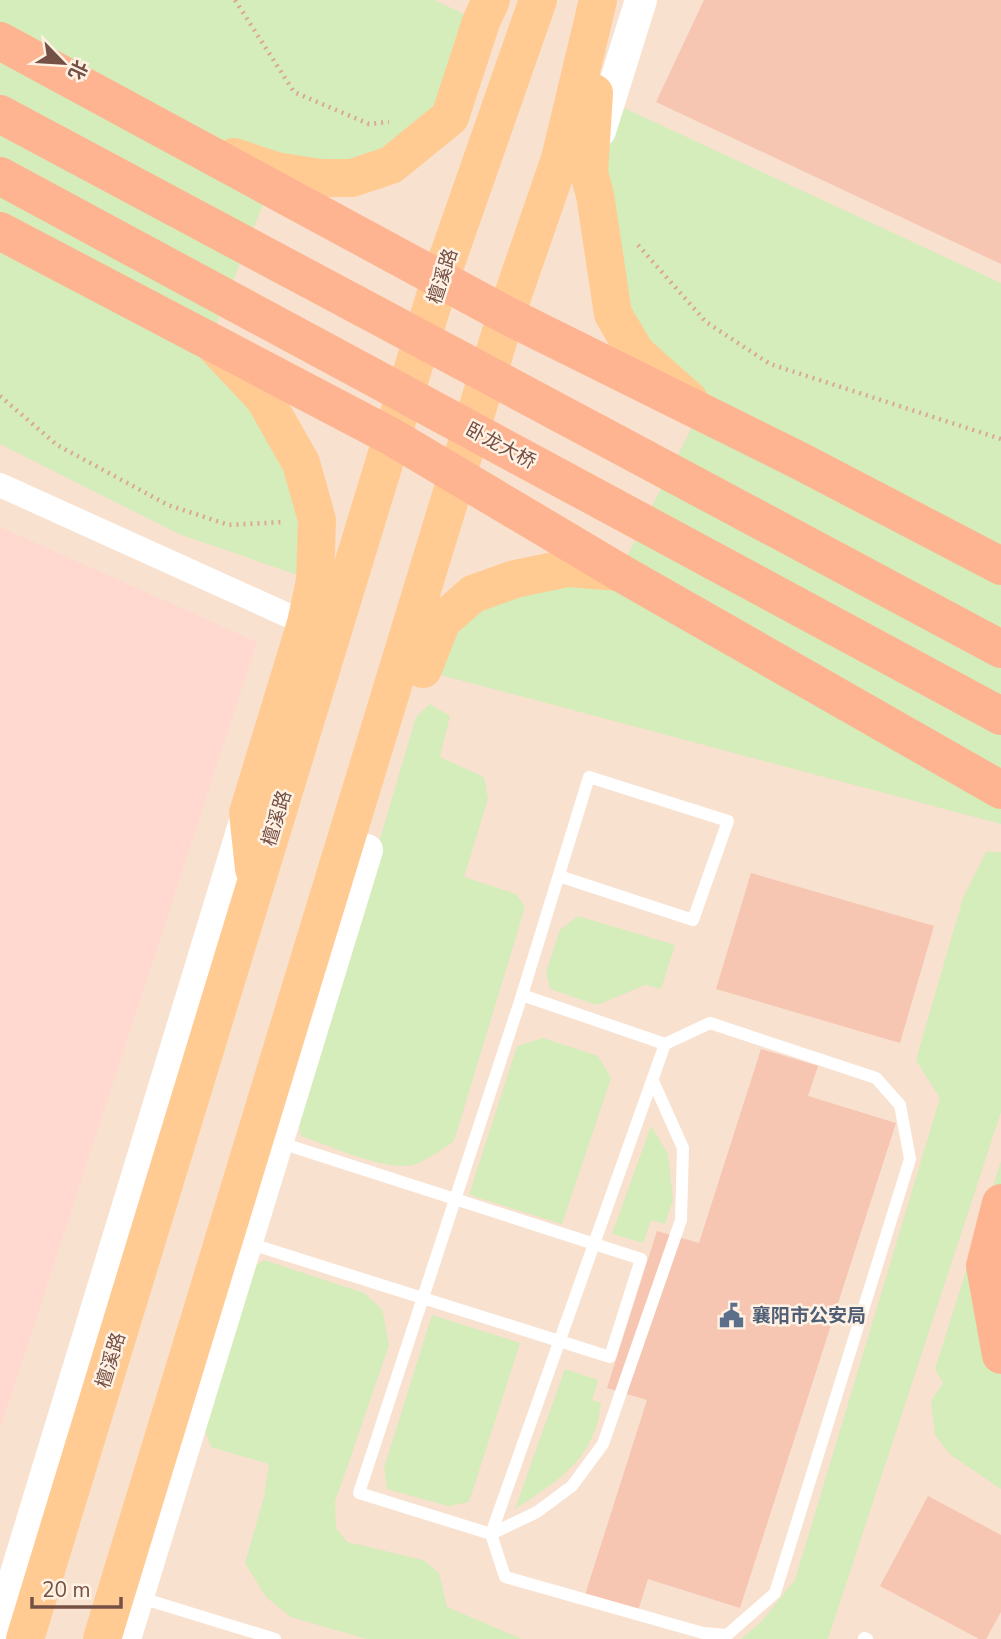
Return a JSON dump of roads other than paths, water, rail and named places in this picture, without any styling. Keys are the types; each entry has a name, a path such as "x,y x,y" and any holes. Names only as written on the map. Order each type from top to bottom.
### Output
{"highway":[{"path":"0,41 506,315 701,411 1001,566"},
{"path":"0,114 1001,649"},
{"name":"卧龙大桥","path":"0,176 1001,716"},
{"path":"0,231 392,437 619,572 1001,790"},
{"path":"1001,1203 985,1266 1001,1356"}],"main road":[{"path":"178,138 276,171 319,178 352,178 391,164 450,117 481,22 491,0"},
{"name":"檀溪路","path":"25,1639 256,885 319,629 392,437 440,280 538,0"},
{"path":"102,1639 506,315 559,159 598,0"},
{"path":"606,0 596,62 589,173 595,195 613,314 636,353 701,411"},
{"path":"210,340 264,398 301,463 317,520 315,581 319,629 248,813 256,885"},
{"path":"325,912 367,850 422,670 442,621 473,594 515,579 568,568 619,572"}],"street":[{"path":"589,173 608,101 642,0"},
{"path":"0,485 319,629"},
{"path":"0,1626 248,813"},
{"path":"125,1639 367,850"}],"lane":[{"path":"559,876 693,920 728,821 589,777 522,995 359,1493 491,1534 537,1512 572,1486 603,1444 681,1220 683,1147 653,1081"},
{"path":"522,995 665,1044 710,1023 876,1078 900,1105 909,1159 775,1593 727,1635 703,1633 505,1577 491,1534 665,1044"},
{"path":"246,1243 610,1357 641,1259 277,1142"},
{"path":"138,1597 275,1639"}],"place":[{"name":"襄阳市公安局","path":"732,1315"}]}
